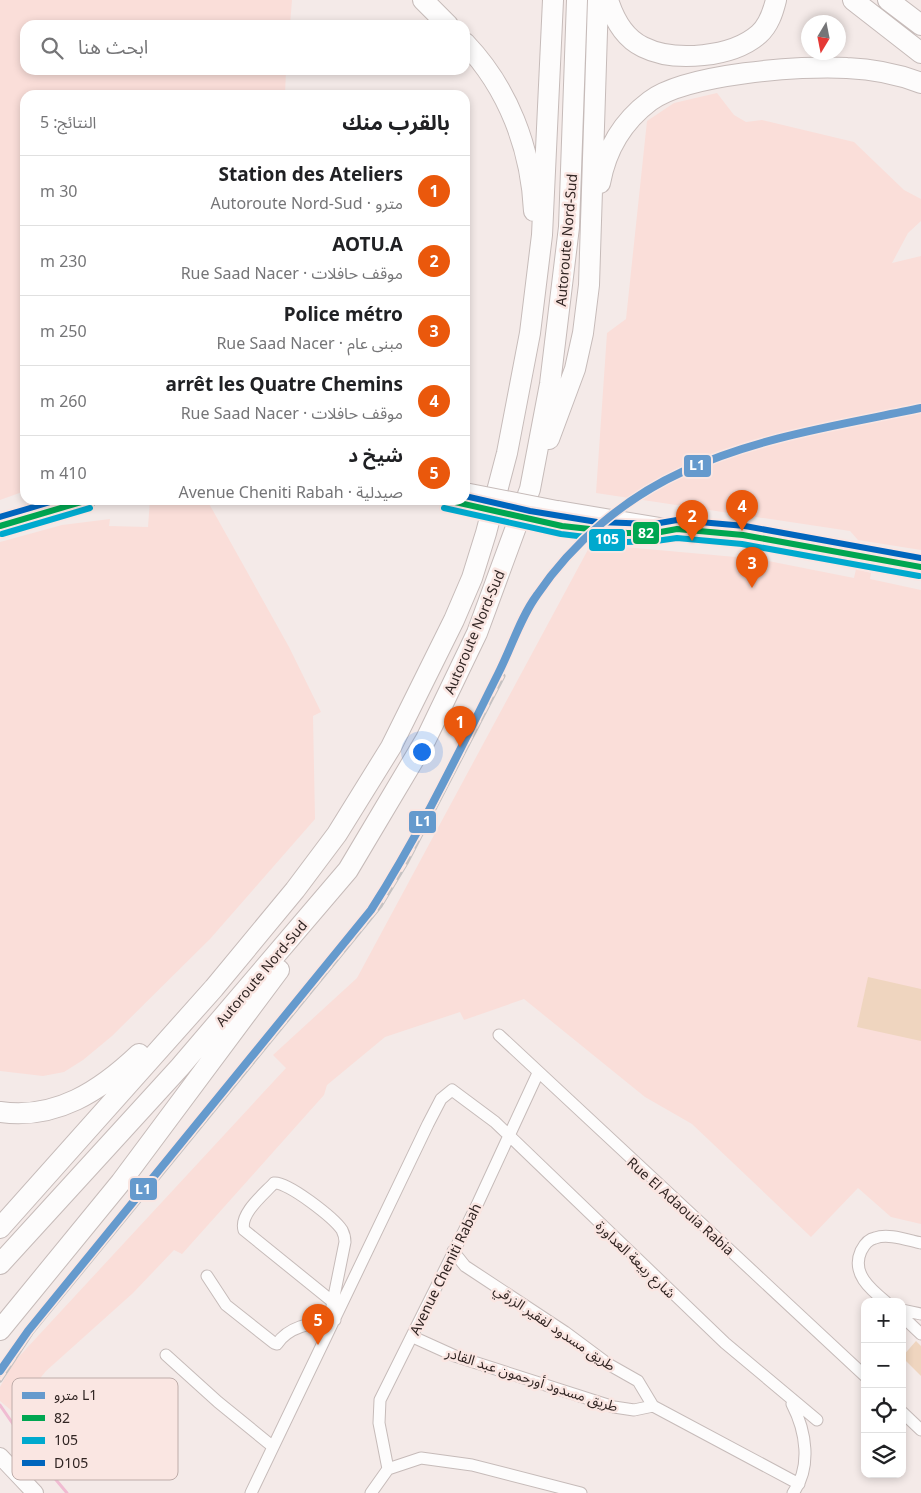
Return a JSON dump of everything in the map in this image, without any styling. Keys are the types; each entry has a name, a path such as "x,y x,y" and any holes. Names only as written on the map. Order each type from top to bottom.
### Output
{"highway":[{"path":"423,0 443,20"},
{"name":"Autoroute Nord-Sud","path":"0,1228 214,988 295,890 361,797 404,722 454,620 472,578 507,453 522,380 536,286 547,146 554,0"},
{"name":"Autoroute Nord-Sud","path":"0,1264 180,1067 348,870 364,847 426,739 477,634 530,489 557,337 570,227 577,0"},
{"path":"530,489 561,408 579,351 589,285 598,0"},
{"path":"608,0 614,18 623,31 637,43 655,52 684,57 739,46 752,39 767,24 776,0"},
{"path":"853,0 921,53"},
{"path":"888,0 921,25"},
{"path":"470,48 506,101 522,138 533,203 536,286"},
{"path":"592,230 603,168 609,149 623,127 636,112 667,91 724,76 817,67 871,71 921,83"},
{"path":"0,1330 149,1146 279,970 348,870"},
{"path":"0,1112 31,1113 48,1111 81,1098 99,1088 214,988"}],"main road":[{"path":"470,501 640,533 666,532 677,529 743,535 921,567"},
{"path":"0,526 71,505"},
{"path":"0,1456 12,1469"},
{"path":"23,1480 35,1493"}],"street":[{"name":"Rue El Adaouia Rabia","path":"499,1035 861,1372"},
{"name":"Avenue Cheniti Rabah","path":"388,1469 380,1434 378,1408 394,1371 413,1337 538,1073"},
{"name":"شارع ربيعة العداورة","path":"332,1320 442,1099 452,1090 460,1094 495,1122 657,1280 790,1400 817,1420"},
{"path":"251,1493 332,1320 333,1302 345,1242 341,1229 310,1202 281,1183 274,1184 250,1209 244,1221 244,1230 333,1302"},
{"path":"881,1298 870,1288 860,1273 858,1260 863,1248 869,1240 882,1237 921,1243"},
{"name":"طريق مسدود لفقير الزرقي","path":"454,1251 465,1266 565,1332 608,1364 638,1381 653,1406"},
{"path":"207,1276 226,1306 274,1343 277,1344 286,1333 302,1326 332,1320"},
{"path":"906,1311 921,1314"},
{"path":"906,1320 921,1334"},
{"name":"طريق مسدود أورحمون عبد القادر","path":"413,1337 455,1356 614,1407 634,1410 653,1406"},
{"path":"166,1355 218,1402 272,1446"},
{"path":"653,1406 796,1489 804,1462 803,1432 790,1400"},
{"path":"906,1416 921,1430"},
{"path":"371,1493 388,1469 409,1460 429,1458 472,1465 581,1493"}],"shaded area":[{"path":"0,0 292,0 290,20 20,20 20,75 286,75 285,90 20,90 20,493 0,500"},
{"path":"717,93 734,115 746,122 762,120 854,142 904,190 921,199 921,221 908,233 892,263 921,256 921,550 858,540 850,531 596,493 607,333 626,319 647,121 674,103"},
{"path":"150,505 210,505 289,647 321,712 313,716 315,819 210,939 112,1036 83,1060 64,1072 43,1076 0,1071 0,542 62,525 110,519 109,526 148,527"},
{"path":"591,544 758,559 854,578 856,569 871,573 870,579 921,590 921,1224 891,1217 858,1188 811,1237 692,1124 645,1097 524,999 464,1020 460,1012 385,1037 327,1085 324,1095 182,1254 174,1250 133,1293 40,1378 12,1378 12,1411 0,1401 0,1387 13,1363 286,1068 273,1055 357,978"},
{"path":"868,977 921,989 921,1041 857,1027"},
{"path":"916,1341 921,1346 921,1376 906,1361 906,1352"}],"waterway":[{"path":"0,1405 12,1422"},
{"path":"56,1480 67,1493"}],"railway":[{"path":"0,1380 31,1333 380,906 406,863 503,676"}],"metro line":[{"name":"L1","path":"0,1371 28,1331 371,910 389,882 437,794 503,664 531,604 566,557 601,524 640,495 682,472 710,460 799,433 921,408"}],"transit line":[{"name":"D105","path":"470,497 530,511 597,522 654,524 677,520 745,526 921,558"},
{"name":"D105","path":"0,517 40,505"},
{"name":"82","path":"0,526 71,505"},
{"name":"82","path":"468,505 562,526 627,533 655,533 677,529 743,535 921,567"},
{"name":"105","path":"2,534 90,508"},
{"name":"105","path":"444,508 561,534 627,542 677,538 742,544 919,576"}],"place":[{"name":"arrêt les Quatre Chemins","path":"742,531"},
{"name":"AOTU.A","path":"692,541"},
{"name":"Police métro","path":"752,588"},
{"name":"Station des Ateliers","path":"460,747"},
{"name":"شيخ د","path":"318,1345"}]}
